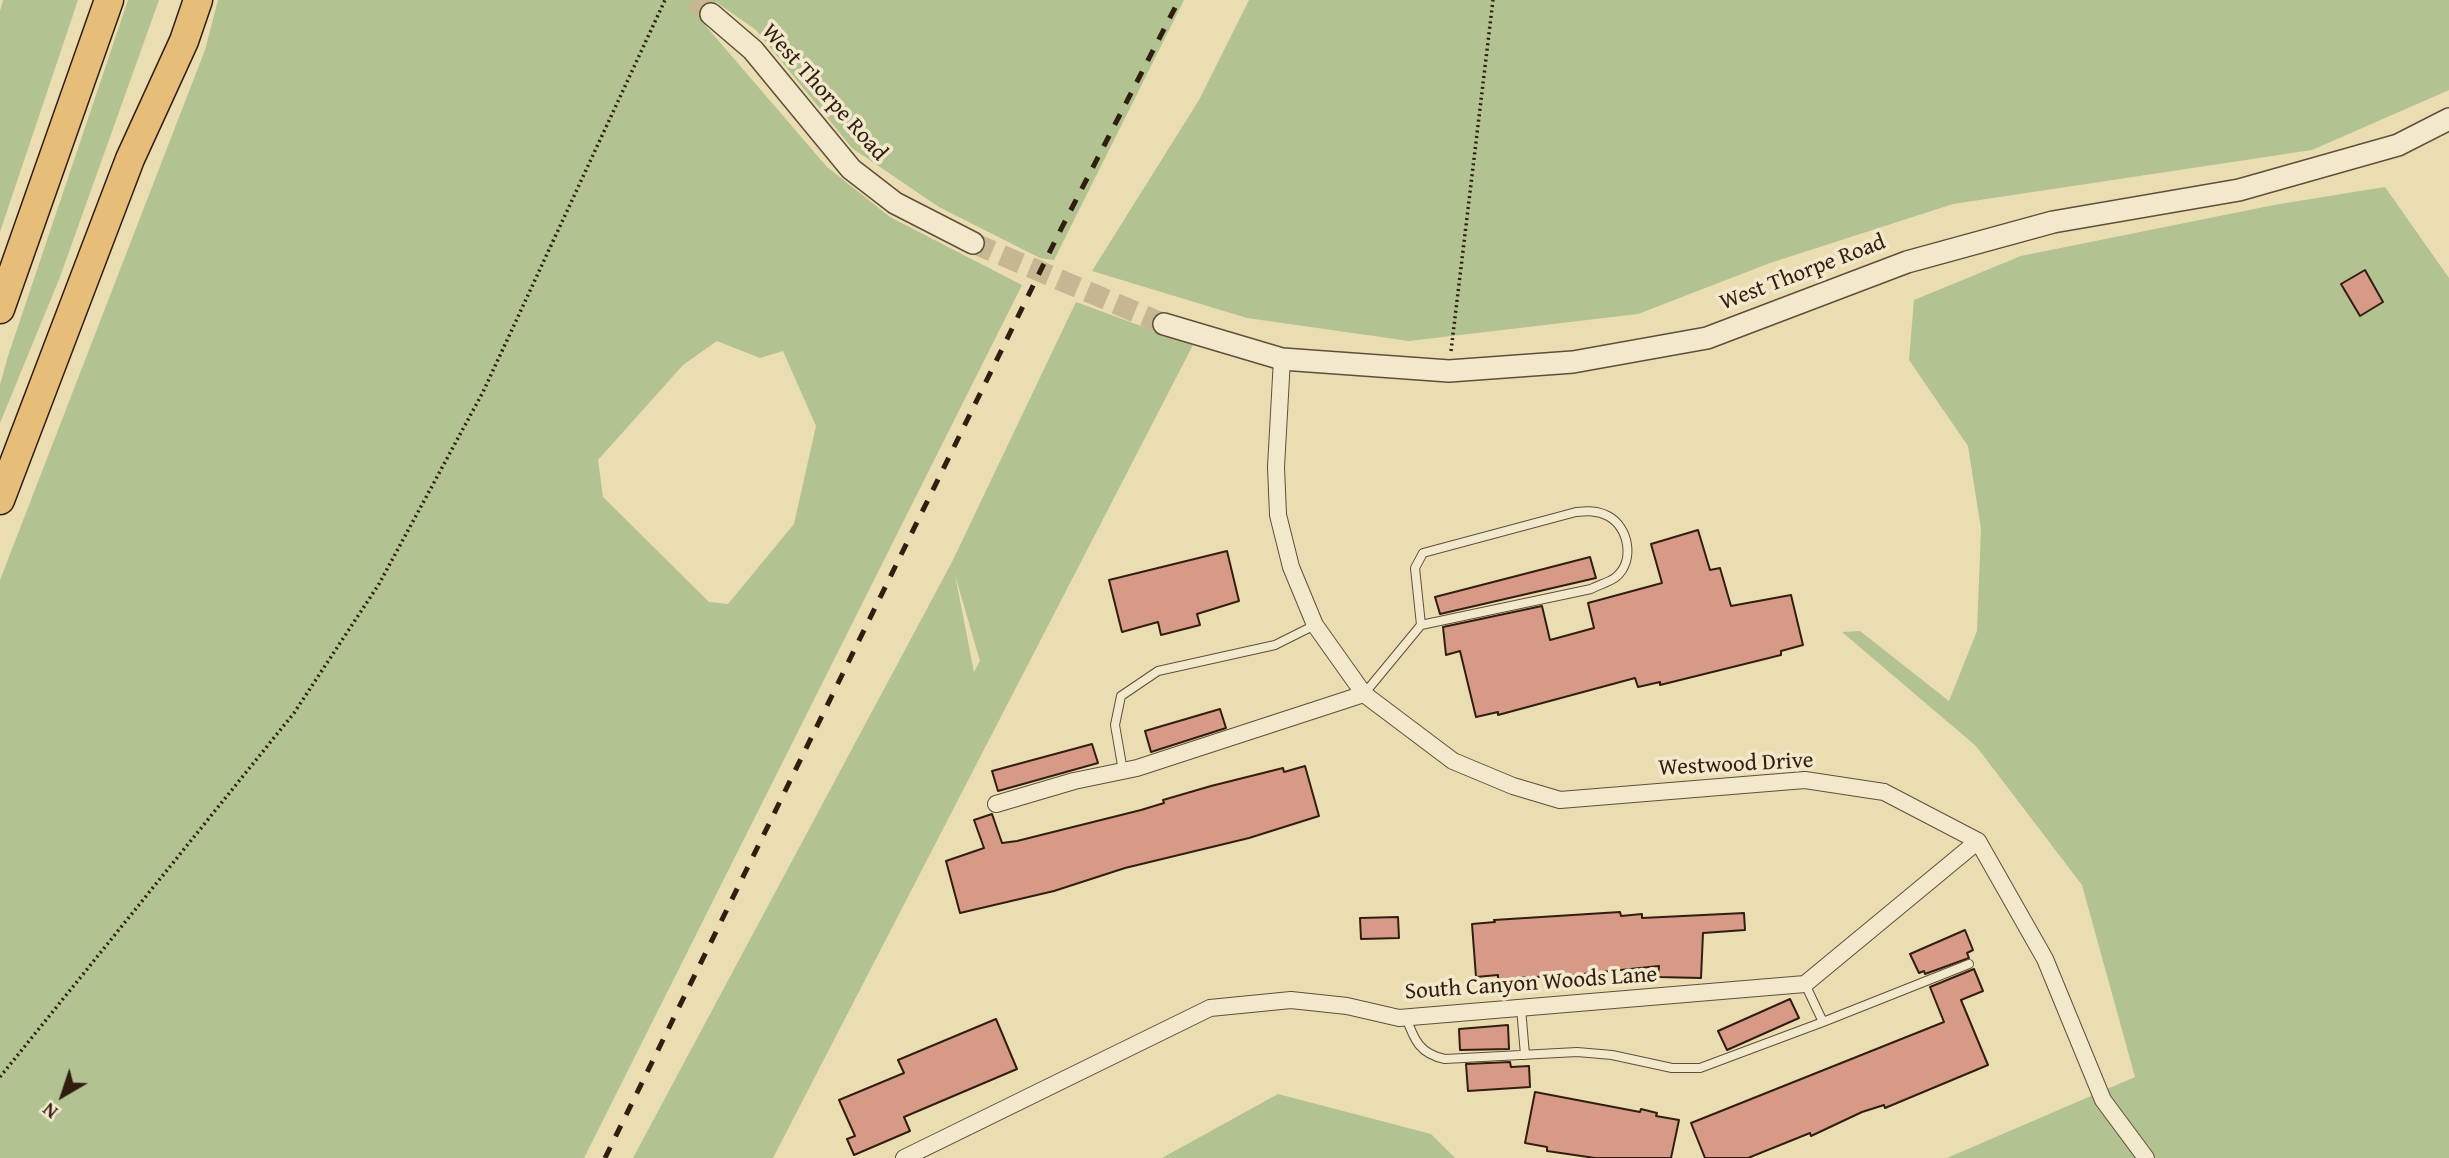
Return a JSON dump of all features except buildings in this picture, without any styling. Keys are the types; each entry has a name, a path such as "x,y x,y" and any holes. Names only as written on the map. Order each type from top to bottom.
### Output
{"highway":[{"path":"0,309 107,0"},
{"path":"131,159 181,0"},
{"path":"2,490 131,159 184,41 198,0"}],"street":[{"name":"West Thorpe Road","path":"711,13 753,50 851,169 895,203 973,243"},
{"name":"West Thorpe Road","path":"1164,324 1282,359 1449,371 1573,362 1707,338 1907,262 2053,222 2239,190 2398,145 2449,119"},
{"name":"Westwood Drive","path":"1282,359 1276,467 1278,515 1291,568 1315,625 1364,694 1454,761 1513,786 1560,800 1805,779 1884,792 1978,841"},
{"path":"996,804 1074,780 1123,771 1364,694"},
{"path":"1805,984 1978,841 2045,959 2103,1100 2146,1158"},
{"name":"South Canyon Woods Lane","path":"904,1158 1210,1008 1291,1000 1406,1017 1805,984"}],"lane":[{"path":"1364,694 1421,625 1591,589 1617,577 1627,559 1628,541 1619,525 1608,516 1594,511 1576,512 1423,553 1415,568 1421,625"},
{"path":"1123,771 1115,725 1121,696 1158,671 1275,645 1315,625"},
{"path":"1406,1017 1419,1048 1430,1056 1458,1059 1597,1053 1672,1068 1700,1068 1969,964"},
{"path":"1805,984 1824,1022"},
{"path":"1521,1008 1525,1055"}],"path":[{"path":"0,1077 294,713 379,584 483,393 666,0"},
{"path":"1449,371 1493,0"}],"green space":[{"path":"3,0 78,0 0,232 0,11"},
{"path":"128,0 159,0 60,277 0,423 0,385 8,356"},
{"path":"218,0 1184,0 1054,260 1040,258 939,207 852,148 756,30 716,2 705,25 827,167 890,217 1022,285 584,1158 0,1158 0,580 205,50","holes":["717,341 760,358 783,351 816,426 794,524 728,604 709,602 603,497 598,460 683,365"]},
{"path":"1249,0 2449,0 2449,90 2312,150 1953,204 1770,263 1638,314 1409,341 1247,318 1092,271 1199,100"},
{"path":"2385,187 2449,278 2449,1158 1947,1158 2135,1077 2082,885 1976,746 1842,632 1860,631 1949,701 1977,631 1981,529 1968,446 1909,360 1914,300 2021,256 2274,205"},
{"path":"1076,302 1193,345 773,1158 633,1158 952,562","holes":["955,575 980,661 974,672"]},
{"path":"1278,1094 1431,1134 1455,1158 1162,1158"}],"tunnel":[{"path":"694,0 711,14"},
{"path":"973,243 1164,324"}],"railway":[{"path":"605,1158 1058,235 1179,0"}]}
